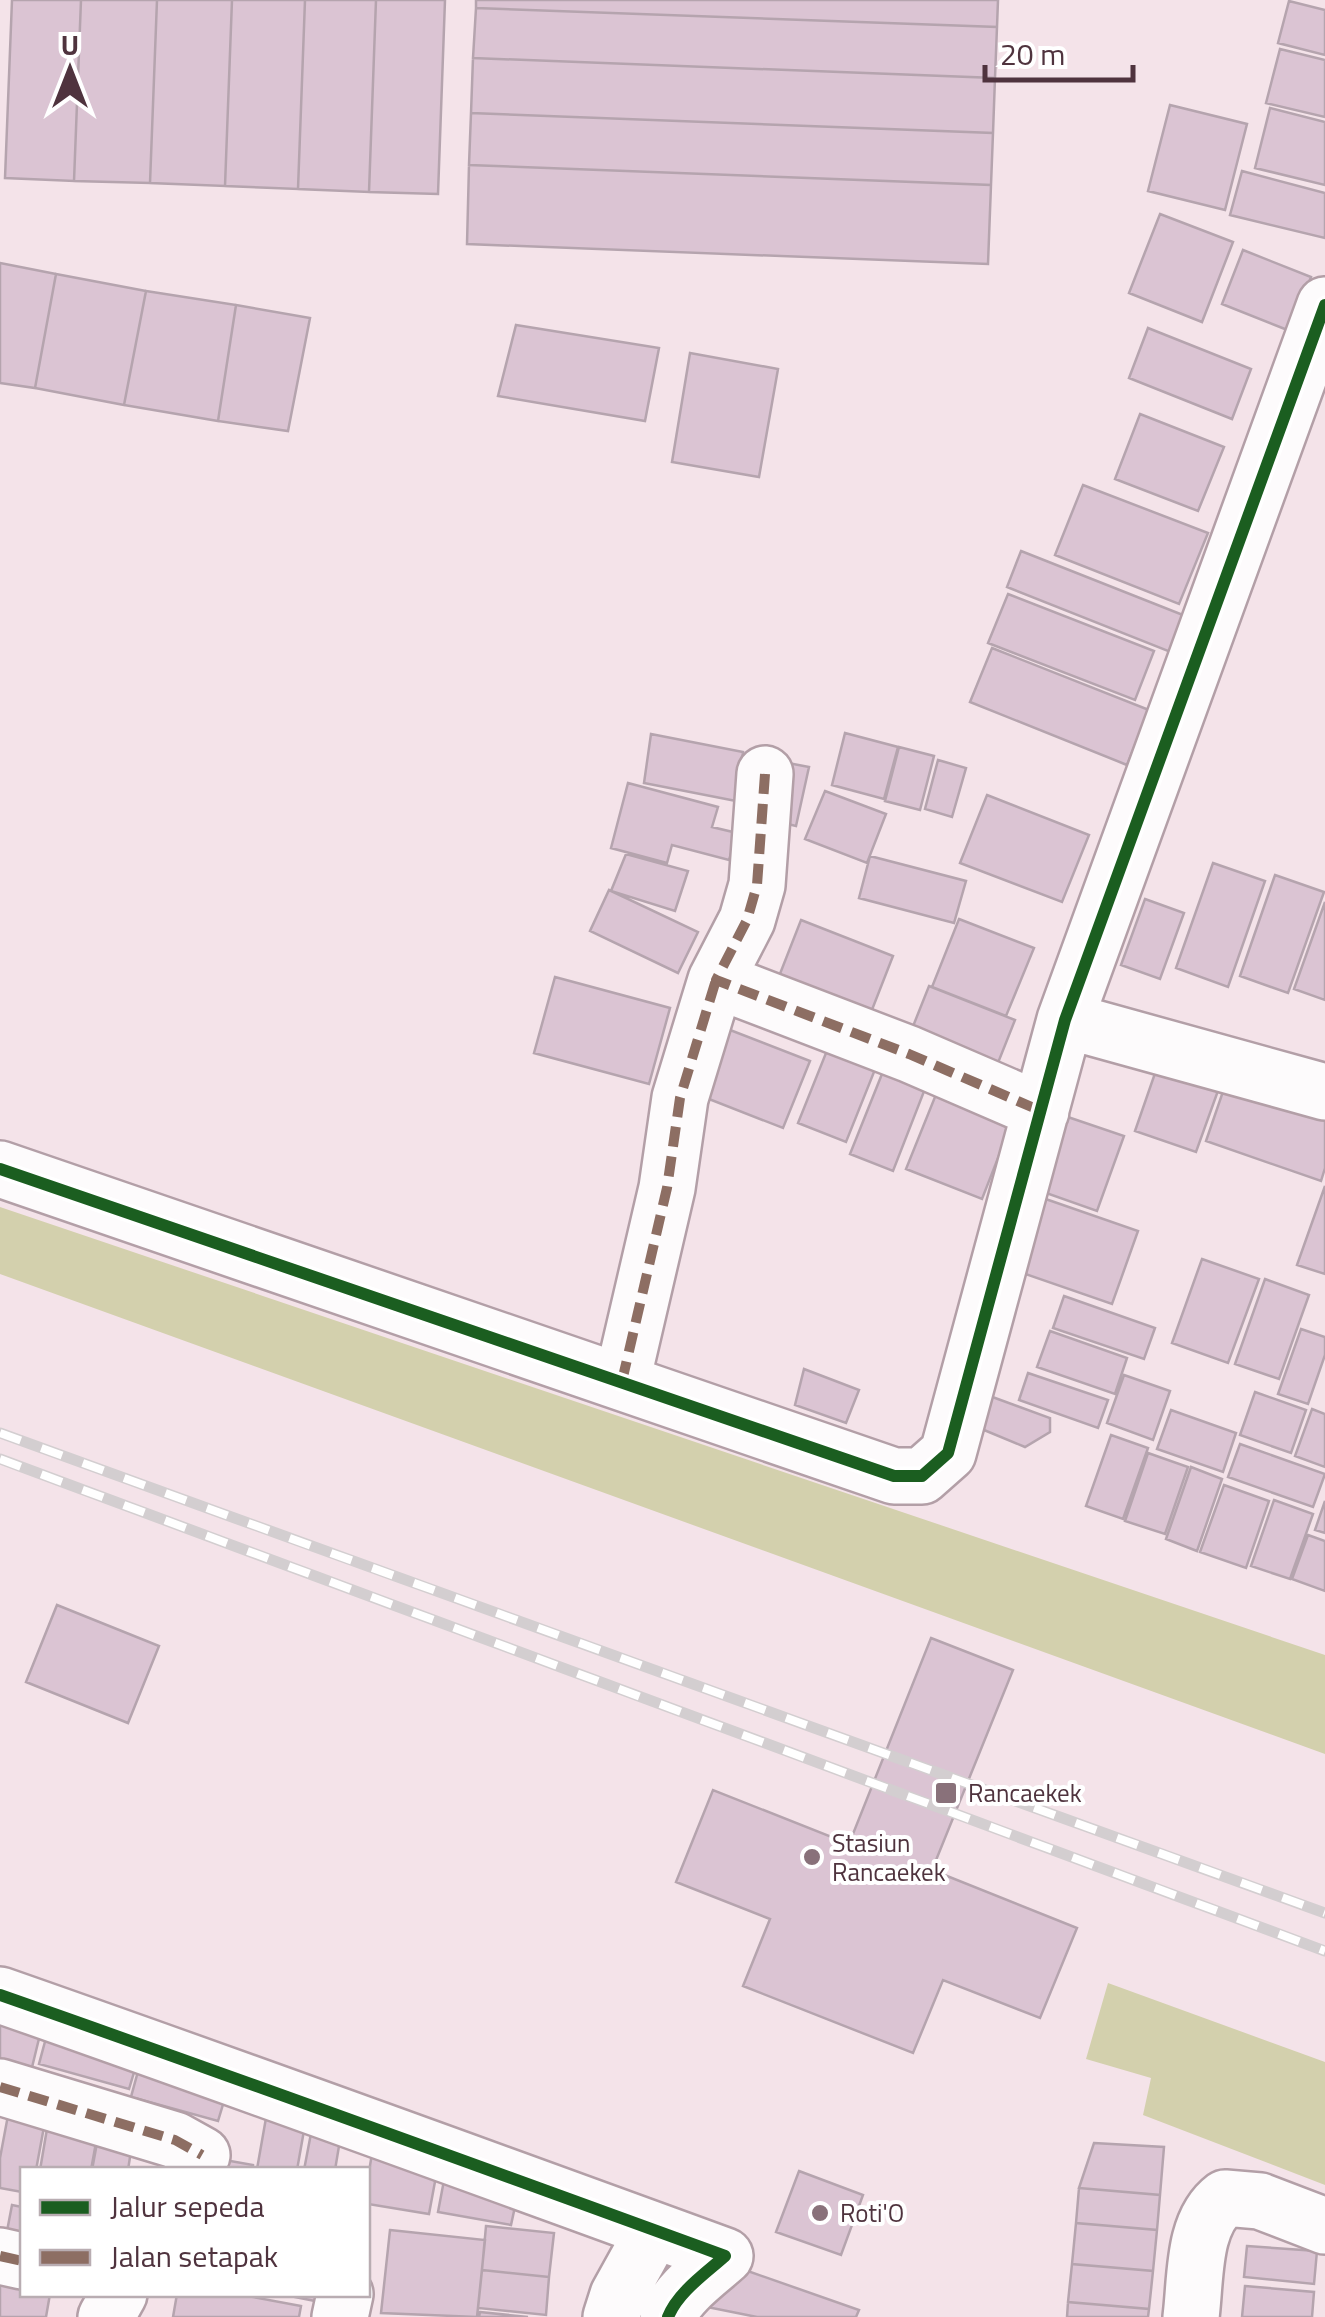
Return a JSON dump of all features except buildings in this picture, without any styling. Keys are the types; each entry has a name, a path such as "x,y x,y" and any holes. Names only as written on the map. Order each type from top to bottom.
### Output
{"street":[{"path":"0,1168 894,1476 922,1476 948,1453 1065,1020 1325,305"},
{"path":"622,1381 668,1188 680,1098 716,980 747,920 757,885 764,774"},
{"path":"716,980 909,1054 1042,1111"},
{"path":"1065,1020 1325,1092"},
{"path":"0,1996 250,2082 726,2256 696,2282 668,2317"},
{"path":"0,2087 175,2140 196,2162 250,2082"},
{"path":"1190,2317 1202,2234 1211,2209 1225,2198 1260,2202 1325,2226"},
{"path":"610,2317 654,2230"}],"shaded area":[{"path":"0,1207 1325,1655 1325,1754 0,1274"},
{"path":"1108,1983 1325,2062 1325,2185 1143,2115 1151,2078 1086,2059"}],"railway":[{"path":"0,1433 1325,1913"},
{"path":"0,1459 1325,1951"}],"marked path":[{"path":"765,774 757,885 747,920 716,980 909,1054 1041,1111"},
{"path":"622,1381 667,1188 680,1098 716,980"},
{"path":"0,2087 175,2140 202,2155"},
{"path":"0,2256 20,2261"}],"cycle path":[{"path":"0,1169 894,1476 922,1476 948,1453 1065,1020 1325,305"},
{"path":"0,1995 725,2256 685,2291 668,2317"}],"place":[{"name":"Rancaekek","path":"946,1793"},
{"name":"Stasiun Rancaekek","path":"812,1857"},
{"name":"Roti'O","path":"820,2213"}]}
